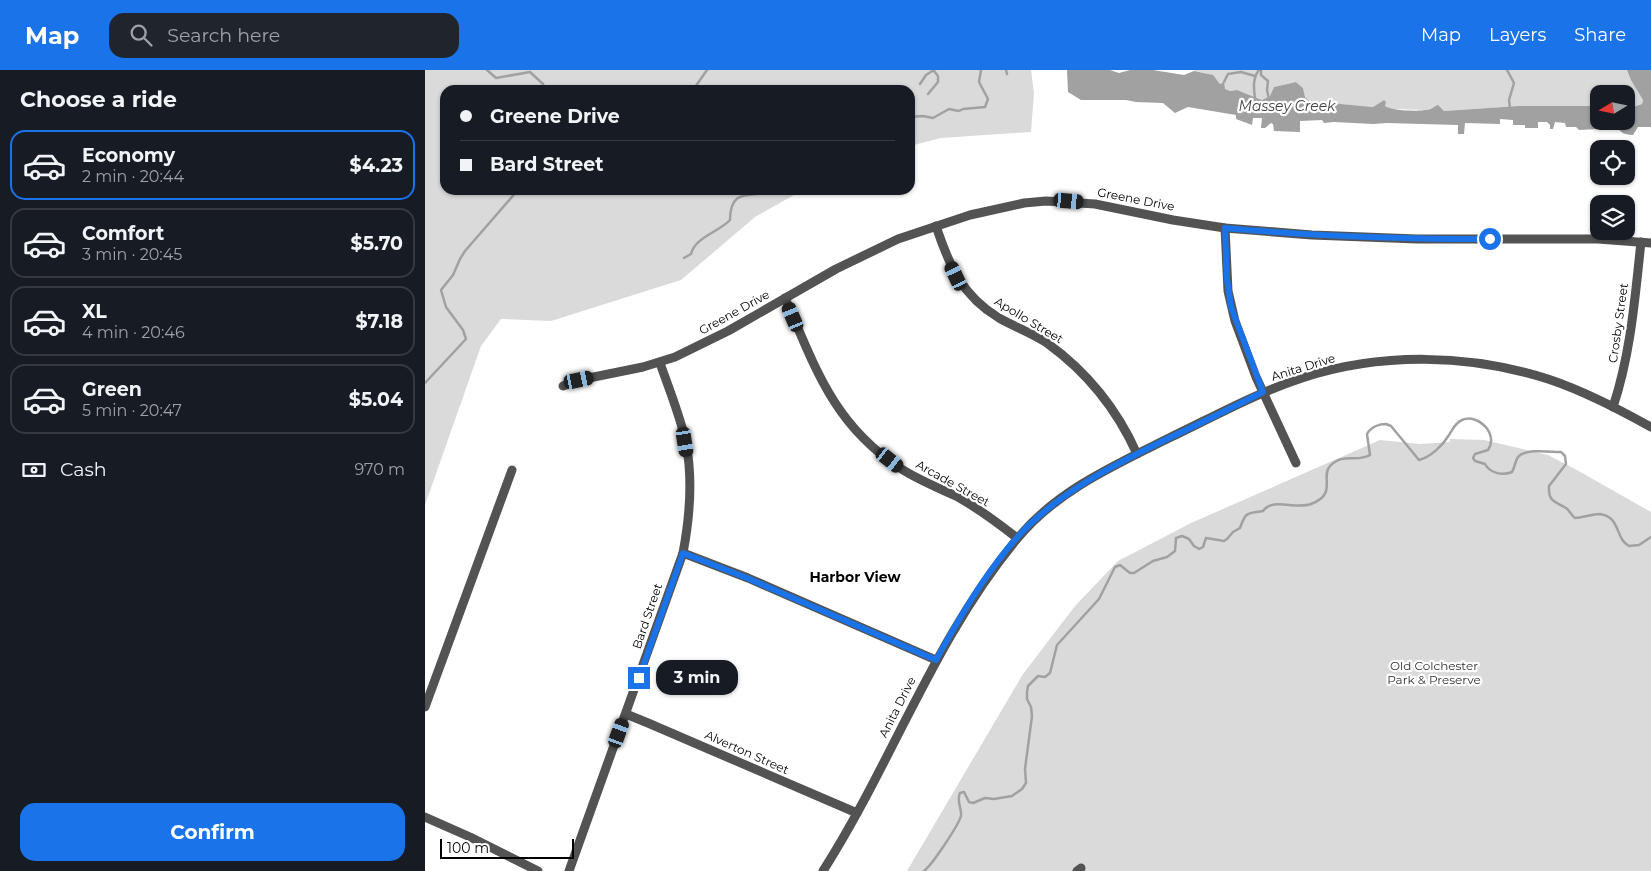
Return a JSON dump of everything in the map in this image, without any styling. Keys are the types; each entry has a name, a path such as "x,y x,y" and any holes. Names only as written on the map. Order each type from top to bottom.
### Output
{"street":[{"name":"Greene Drive","path":"563,386 579,380 660,362 707,343 858,257 898,239 993,209 1024,204 1054,201 1095,204 1173,220 1225,228 1312,235 1417,239 1589,239 1651,243"},
{"name":"Apollo Street","path":"936,226 956,276 966,290 989,311 1045,342 1083,373 1114,409 1123,423 1137,454"},
{"path":"1225,228 1227,279 1231,307 1263,392 1296,463"},
{"name":"Crosby Street","path":"1613,407 1624,372 1641,242"},
{"name":"Arcade Street","path":"785,298 822,382 838,408 857,431 900,467 978,509 1017,538"},
{"name":"Anita Drive","path":"823,871 857,813 936,660 976,593 1028,526 1063,496 1090,479 1263,392 1304,377 1351,366 1395,361 1441,360 1485,364 1529,374 1571,388 1651,427"},
{"name":"Bard Street","path":"569,871 683,553 689,521 689,461 681,426 660,362"},
{"path":"425,707 512,470"},
{"path":"683,553 747,578 936,660"},
{"name":"Alverton Street","path":"626,714 857,813"},
{"path":"425,817 538,871"}],"green space":[{"path":"425,70 1031,70 1034,93 1031,132 941,138 915,145 915,85 440,85 440,195 794,195 755,217 681,280 551,321 501,319 481,346 425,505"},
{"path":"1627,70 1635,85 1590,85 1590,106 1518,106 1444,111 1434,107 1426,110 1386,108 1384,100 1373,107 1309,101 1305,97 1303,88 1296,82 1274,87 1270,96 1262,100 1237,90 1230,91 1224,89 1224,82 1220,84 1212,76 1194,71"},
{"path":"1635,85 1643,100 1642,104 1635,106"},
{"name":"Old Colchester Park & Preserve","path":"1450,439 1484,440 1548,455 1651,512 1651,871 907,871 1023,674 1075,606 1118,561 1191,523 1380,440 1420,444 1450,442"}],"water":[{"name":"Massey Creek","path":"1067,70 1110,70 1119,73 1130,70 1153,70 1184,75 1194,71 1213,75 1220,84 1224,82 1225,89 1230,91 1237,90 1262,100 1270,96 1274,87 1296,82 1303,88 1305,97 1309,101 1373,107 1384,100 1386,102 1385,106 1393,109 1426,110 1438,105 1444,111 1518,106 1590,106 1590,129 1579,130 1576,127 1566,127 1565,123 1555,122 1553,129 1550,129 1550,125 1547,122 1538,122 1538,128 1525,128 1525,125 1513,125 1513,120 1500,119 1500,124 1465,123 1464,134 1458,134 1458,125 1324,123 1322,120 1300,121 1300,132 1274,131 1273,124 1271,123 1265,128 1261,128 1262,118 1253,118 1252,125 1236,119 1236,115 1188,107 1175,113 1163,103 1126,100 1081,100 1068,92"},
{"name":"Massey Creek","path":"1627,70 1651,70 1651,127 1638,127 1633,135 1620,131 1635,130 1635,106 1642,104 1643,100"}],"waterway":[{"path":"487,70 496,78 530,72 543,85"},
{"path":"696,85 707,70"},
{"path":"920,84 926,75 934,70"},
{"path":"915,117 933,118 949,109 959,111 985,107 988,99 979,82 981,70"},
{"path":"1006,70 1007,74"},
{"path":"1255,99 1254,80 1259,70"},
{"path":"1261,70 1261,75 1268,81 1269,99"},
{"path":"1507,70 1514,83 1509,100 1510,108"},
{"path":"928,94 938,82 938,76 934,71"},
{"path":"1224,82 1228,74 1241,72 1255,76"},
{"path":"425,383 466,339 463,330 446,307 441,290 453,275 465,251 514,195"},
{"path":"684,258 691,254 697,243 730,220 734,202 745,195"},
{"path":"924,871 938,854 959,821 961,816 960,793 964,792 969,802 973,803 985,798 994,799 1012,796 1022,789 1026,783 1025,769 1032,716 1031,707 1027,699 1028,686 1038,676 1045,677 1050,673 1057,645 1099,599 1115,567 1120,565 1130,573 1134,573 1153,561 1167,557 1175,551 1176,538 1182,536 1189,539 1199,549 1203,547 1206,538 1224,541 1227,539 1240,528 1244,519 1250,513 1263,511 1272,505 1298,506 1311,504 1319,500 1326,490 1327,470 1330,466 1345,458 1360,458 1370,455 1367,434 1375,426 1386,424 1391,426 1419,460 1440,447 1454,426 1460,421 1474,419 1485,426 1489,432 1491,444 1488,450 1475,454 1473,458 1475,461 1485,464 1493,472 1500,474 1512,472 1518,457 1526,452 1561,452 1565,456 1566,464 1549,486 1550,495 1553,500 1566,508 1575,518 1597,514 1607,516 1615,524 1625,543 1629,546 1639,545 1651,537"}],"district":[{"name":"Harbor View","path":"855,577"}],"route":[{"path":"639,678 683,553 747,578 936,660 953,629 995,566 1028,526 1063,496 1137,454 1263,392 1245,349 1231,307 1227,279 1225,228 1294,234 1417,239 1490,239"}]}
